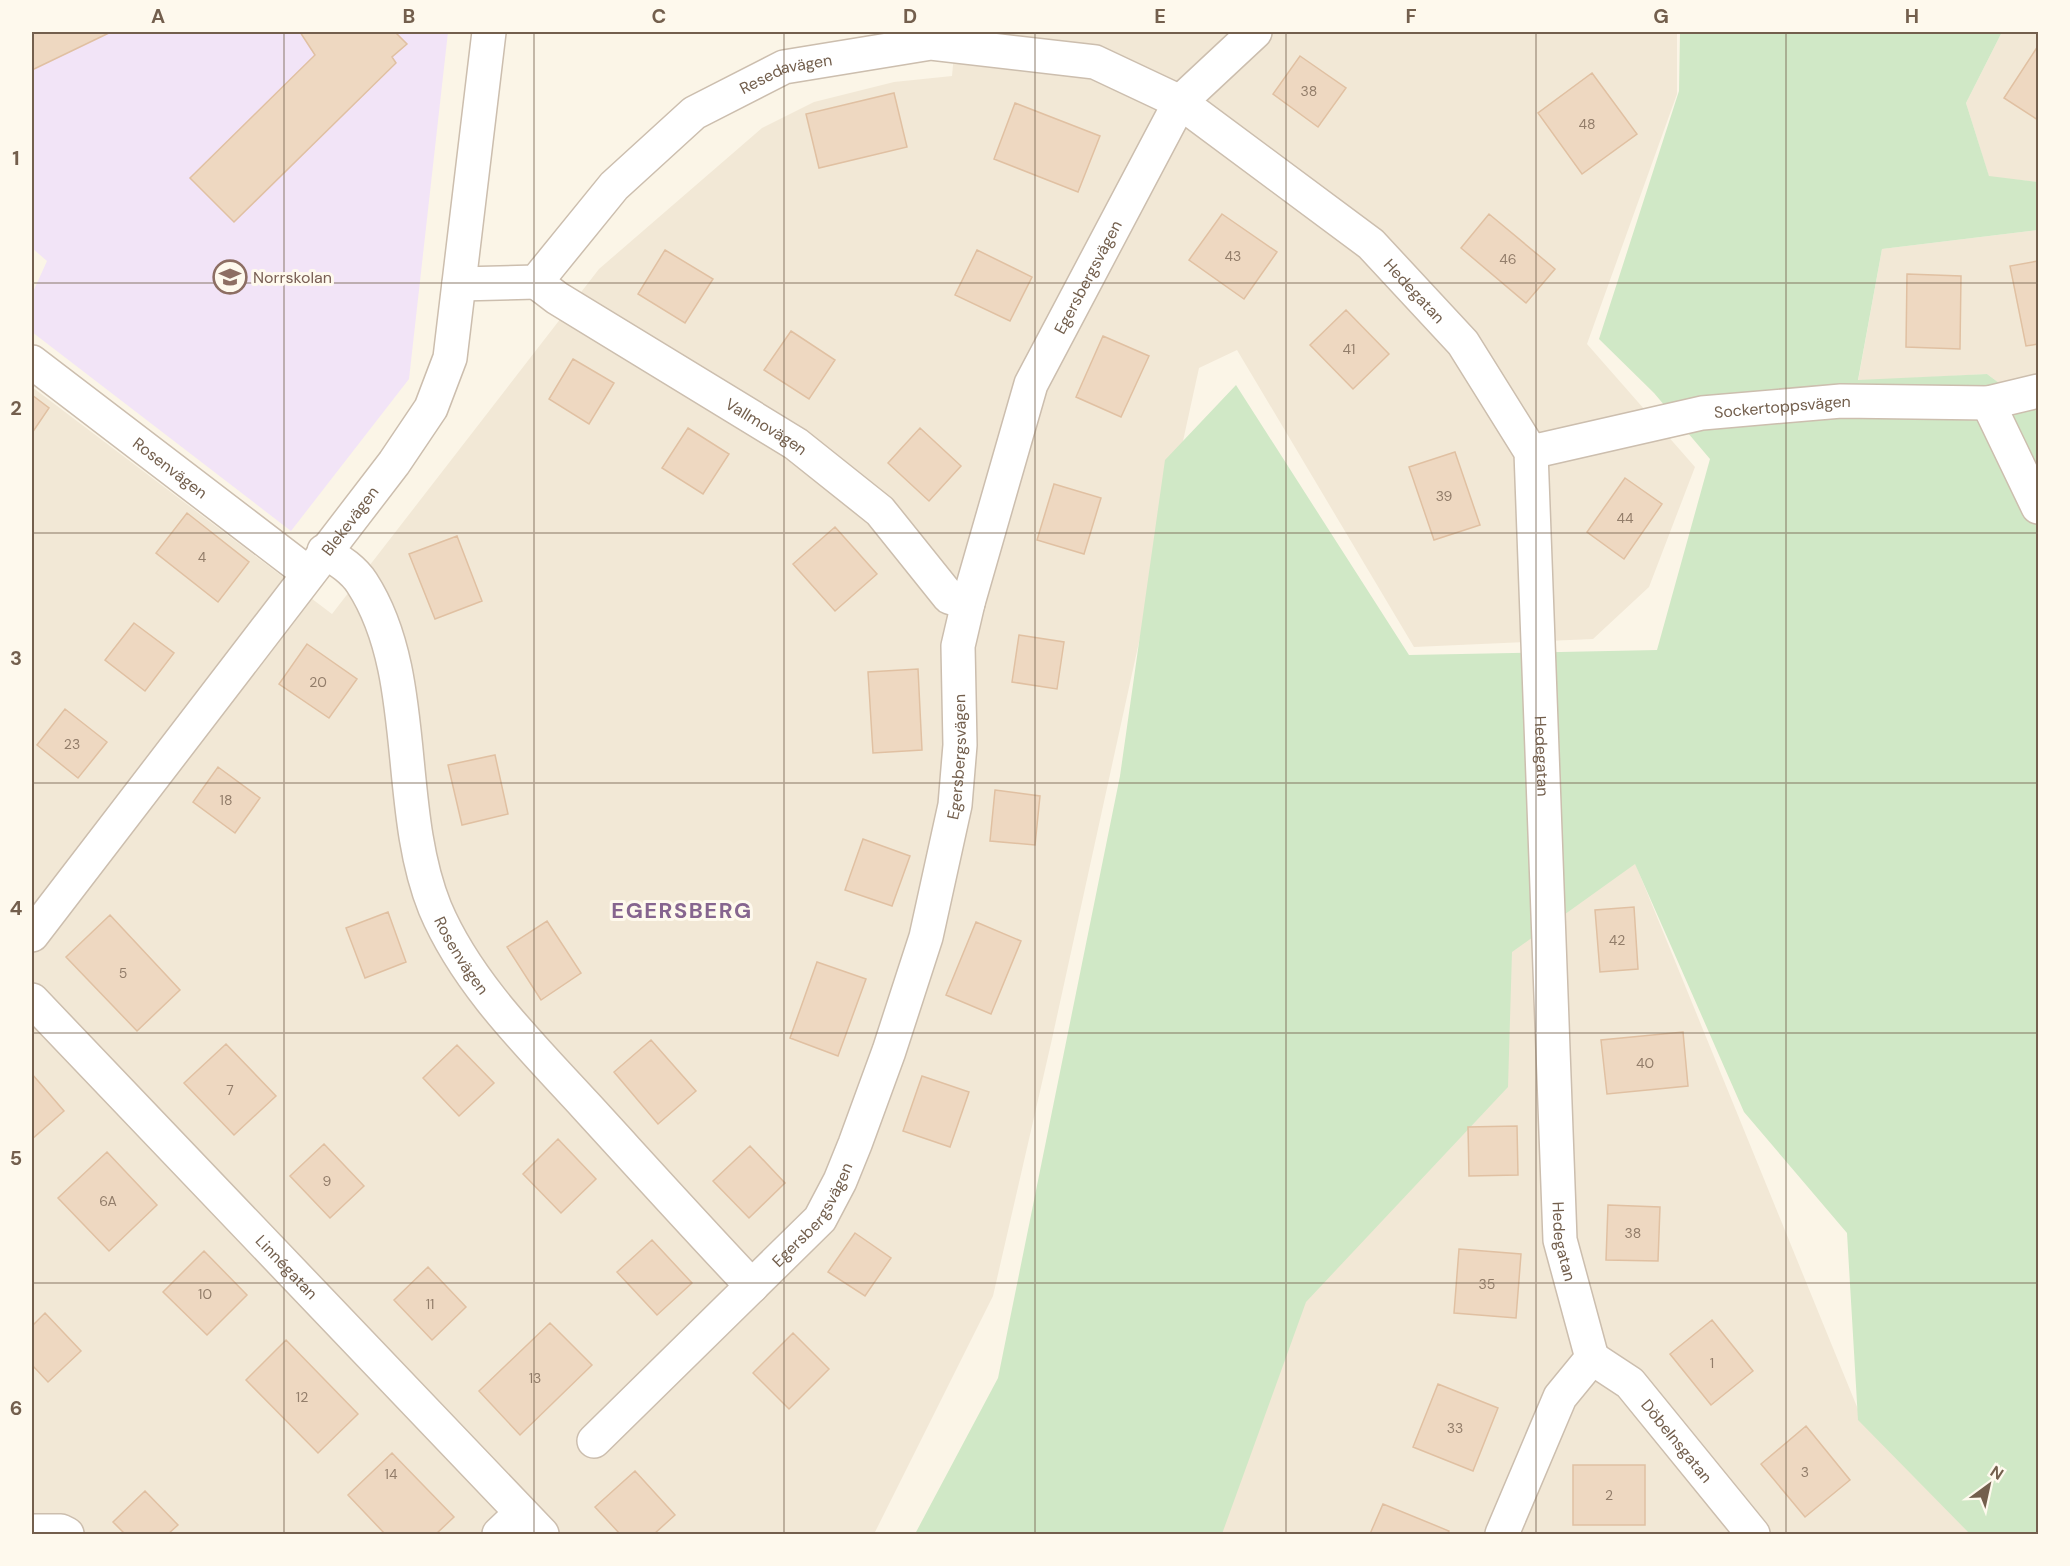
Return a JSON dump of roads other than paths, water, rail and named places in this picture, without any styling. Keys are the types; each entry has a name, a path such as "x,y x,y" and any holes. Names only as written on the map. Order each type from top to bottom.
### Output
{"street":[{"name":"Blekevägen","path":"32,935 394,463 430,408 450,358 489,32"},
{"name":"Egersbergsvägen","path":"594,1441 820,1219 840,1181 889,1051 926,937 955,805 960,746 958,646 968,603 1031,384 1180,102 1255,32"},
{"name":"Resedavägen","path":"536,282 614,186 694,113 784,67 931,44 1095,62 1180,102"},
{"name":"Hedegatan","path":"1180,102 1371,244 1463,343 1531,452 1560,1240 1592,1358"},
{"path":"459,284 536,282"},
{"name":"Vallmovägen","path":"536,282 557,298 796,444 880,511 949,597 968,603"},
{"name":"Rosenvägen","path":"32,362 316,562 343,563 361,581 389,638 419,860 435,909 464,961 515,1029 752,1286"},
{"name":"Sockertoppsvägen","path":"1531,452 1702,413 1841,401 1988,403 2038,391"},
{"path":"1988,403 2038,507"},
{"name":"Linnégatan","path":"32,1000 521,1527"},
{"path":"1502,1534 1560,1397 1592,1358"},
{"name":"Döbelnsgatan","path":"1592,1358 1630,1383 1754,1534"},
{"path":"32,1531 61,1531 67,1534"}],"place":[{"name":"Norrskolan","path":"230,277"}],"district":[{"name":"EGERSBERG","path":"682,910"}]}
